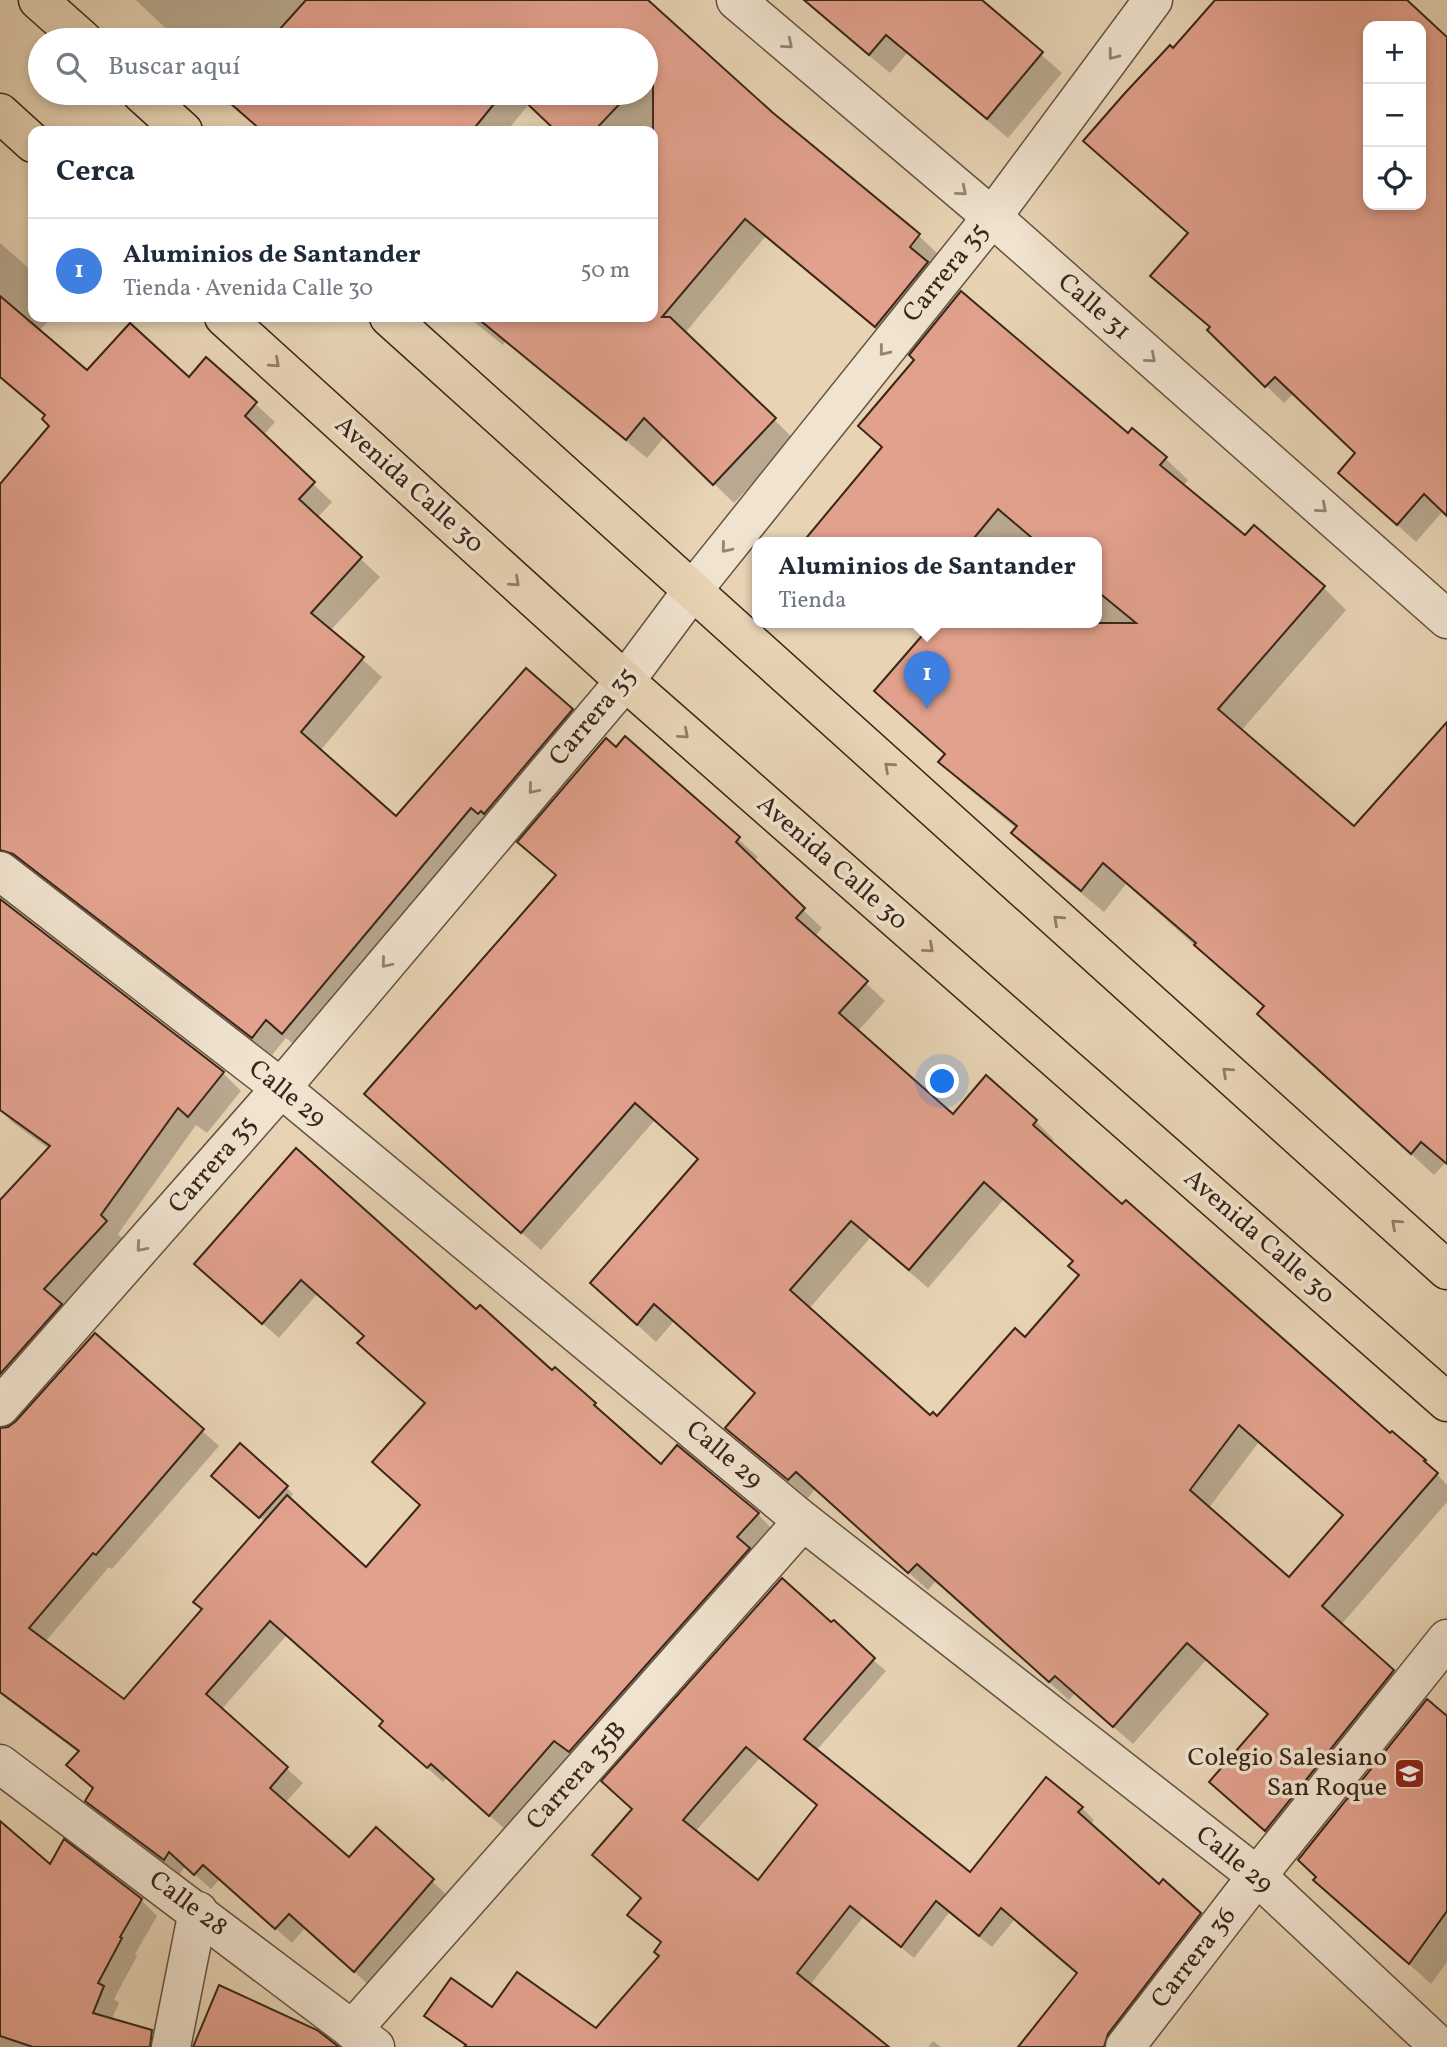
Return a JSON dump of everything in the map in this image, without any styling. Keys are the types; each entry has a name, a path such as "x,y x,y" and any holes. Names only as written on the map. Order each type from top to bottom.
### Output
{"highway":[{"path":"38,0 70,28"},
{"path":"154,105 177,126"},
{"path":"0,113 28,138"},
{"name":"Avenida Calle 30","path":"230,322 625,681 1447,1402"},
{"path":"395,322 1447,1270"}],"street":[{"name":"Calle 31","path":"736,0 992,217 1447,619"},
{"name":"Carrera 35","path":"0,1407 281,1088 625,681 692,591 992,217 1153,0"},
{"name":"Calle 29","path":"0,871 281,1088 803,1521 1257,1876 1440,2047"},
{"name":"Carrera 35B","path":"363,2039 803,1521"},
{"name":"Carrera 36","path":"1125,2047 1257,1876 1447,1639"},
{"name":"Calle 28","path":"0,1764 198,1911 363,2039"},
{"path":"172,2047 198,1911"}],"building":[{"path":"306,0 648,0 772,112 920,234 910,247 928,262 875,327 745,219 662,317 670,317 776,418 713,485 644,418 626,440 482,322 658,322 658,126 653,126 653,105 658,105 658,28 281,28"},
{"path":"804,0 982,0 1043,52 987,119 886,35 869,55"},
{"path":"1215,0 1407,0 1447,37 1447,516 1424,494 1397,525 1338,473 1355,453 1275,377 1265,387 1207,330 1210,327 1150,276 1188,233 1083,141 1170,45 1173,48"},
{"path":"232,105 493,105 476,126 256,126"},
{"path":"529,105 619,105 599,126 551,126"},
{"path":"961,291 1128,433 1132,428 1167,457 1160,465 1245,535 1254,525 1325,586 1218,709 1354,826 1447,722 1447,1164 1421,1142 1411,1154 1257,1014 1264,1006 1103,863 1081,891 1011,833 1017,826 938,762 945,754 874,691 929,628 1102,628 1102,623 1136,623 1102,595 1102,537 1031,537 998,509 975,537 807,537 882,447 858,426 914,360 909,355"},
{"path":"0,296 87,370 130,323 189,377 206,357 257,402 245,416 315,482 299,499 362,557 311,613 364,657 301,732 396,816 526,668 573,709 484,814 481,811 478,814 471,808 282,1034 266,1020 252,1038 13,854 0,850 0,484 49,426 42,419 45,415 0,377"},
{"path":"625,736 740,837 736,842 805,908 796,918 868,981 839,1013 953,1114 986,1075 1037,1120 1033,1125 1122,1204 1126,1200 1438,1473 1322,1606 1394,1670 1265,1831 1209,1782 1268,1714 1187,1643 1113,1727 1055,1676 1049,1682 917,1564 908,1573 796,1472 788,1480 725,1428 755,1393 654,1304 637,1325 590,1283 698,1159 635,1103 521,1233 364,1094 556,875 517,842 606,738 616,747","holes":["984,1182 1073,1261 1068,1266 1079,1275 1025,1337 1015,1328 937,1416 933,1412 930,1415 790,1290 851,1221 909,1270","1239,1425 1343,1515 1289,1577 1190,1490"]},
{"path":"0,899 224,1072 188,1117 178,1108 101,1215 107,1221 44,1289 62,1304 0,1374 0,1200 50,1146 0,1110"},
{"path":"296,1148 476,1309 480,1305 552,1370 555,1367 661,1464 677,1445 759,1513 737,1537 750,1548 569,1752 554,1741 489,1816 431,1764 427,1768 379,1726 383,1721 270,1621 206,1694 288,1767 270,1788 349,1857 376,1827 434,1879 354,1972 289,1914 275,1929 203,1865 194,1875 169,1852 164,1860 85,1801 93,1788 66,1765 79,1751 0,1692 0,1428 8,1427 16,1421 95,1333 204,1429 96,1555 93,1553 29,1628 124,1699 202,1609 193,1602 287,1495 366,1567 420,1505 372,1462 425,1403 357,1343 364,1336 301,1280 262,1324 194,1264"},
{"path":"240,1443 288,1486 259,1518 211,1476"},
{"path":"782,1578 875,1658 804,1739 970,1872 1046,1777 1083,1807 1078,1812 1159,1884 1163,1879 1201,1913 1108,2034 1104,2047 1018,2047 1077,1973 1001,1908 979,1936 936,1901 901,1947 850,1906 797,1973 889,2047 464,2047 466,2045 424,2016 451,1978 492,2007 517,1972 596,2028 659,1956 654,1952 661,1942 627,1915 641,1898 592,1855 632,1809 601,1781","holes":["746,1747 817,1805 758,1880 683,1820"]},
{"name":"Colegio Salesiano San Roque","path":"1427,1699 1447,1716 1447,1911 1409,1964 1313,1880 1316,1877 1298,1860"},
{"path":"0,1821 50,1864 64,1839 142,1899 98,1983 104,1986 93,2013 152,2030 150,2047 33,2047 0,2036"},
{"path":"219,1985 317,2030 339,2047 193,2047"}],"place":[{"name":"Aluminios de Santander","path":"927,709"},
{"name":"Colegio Salesiano San Roque","path":"1410,1773"}]}
